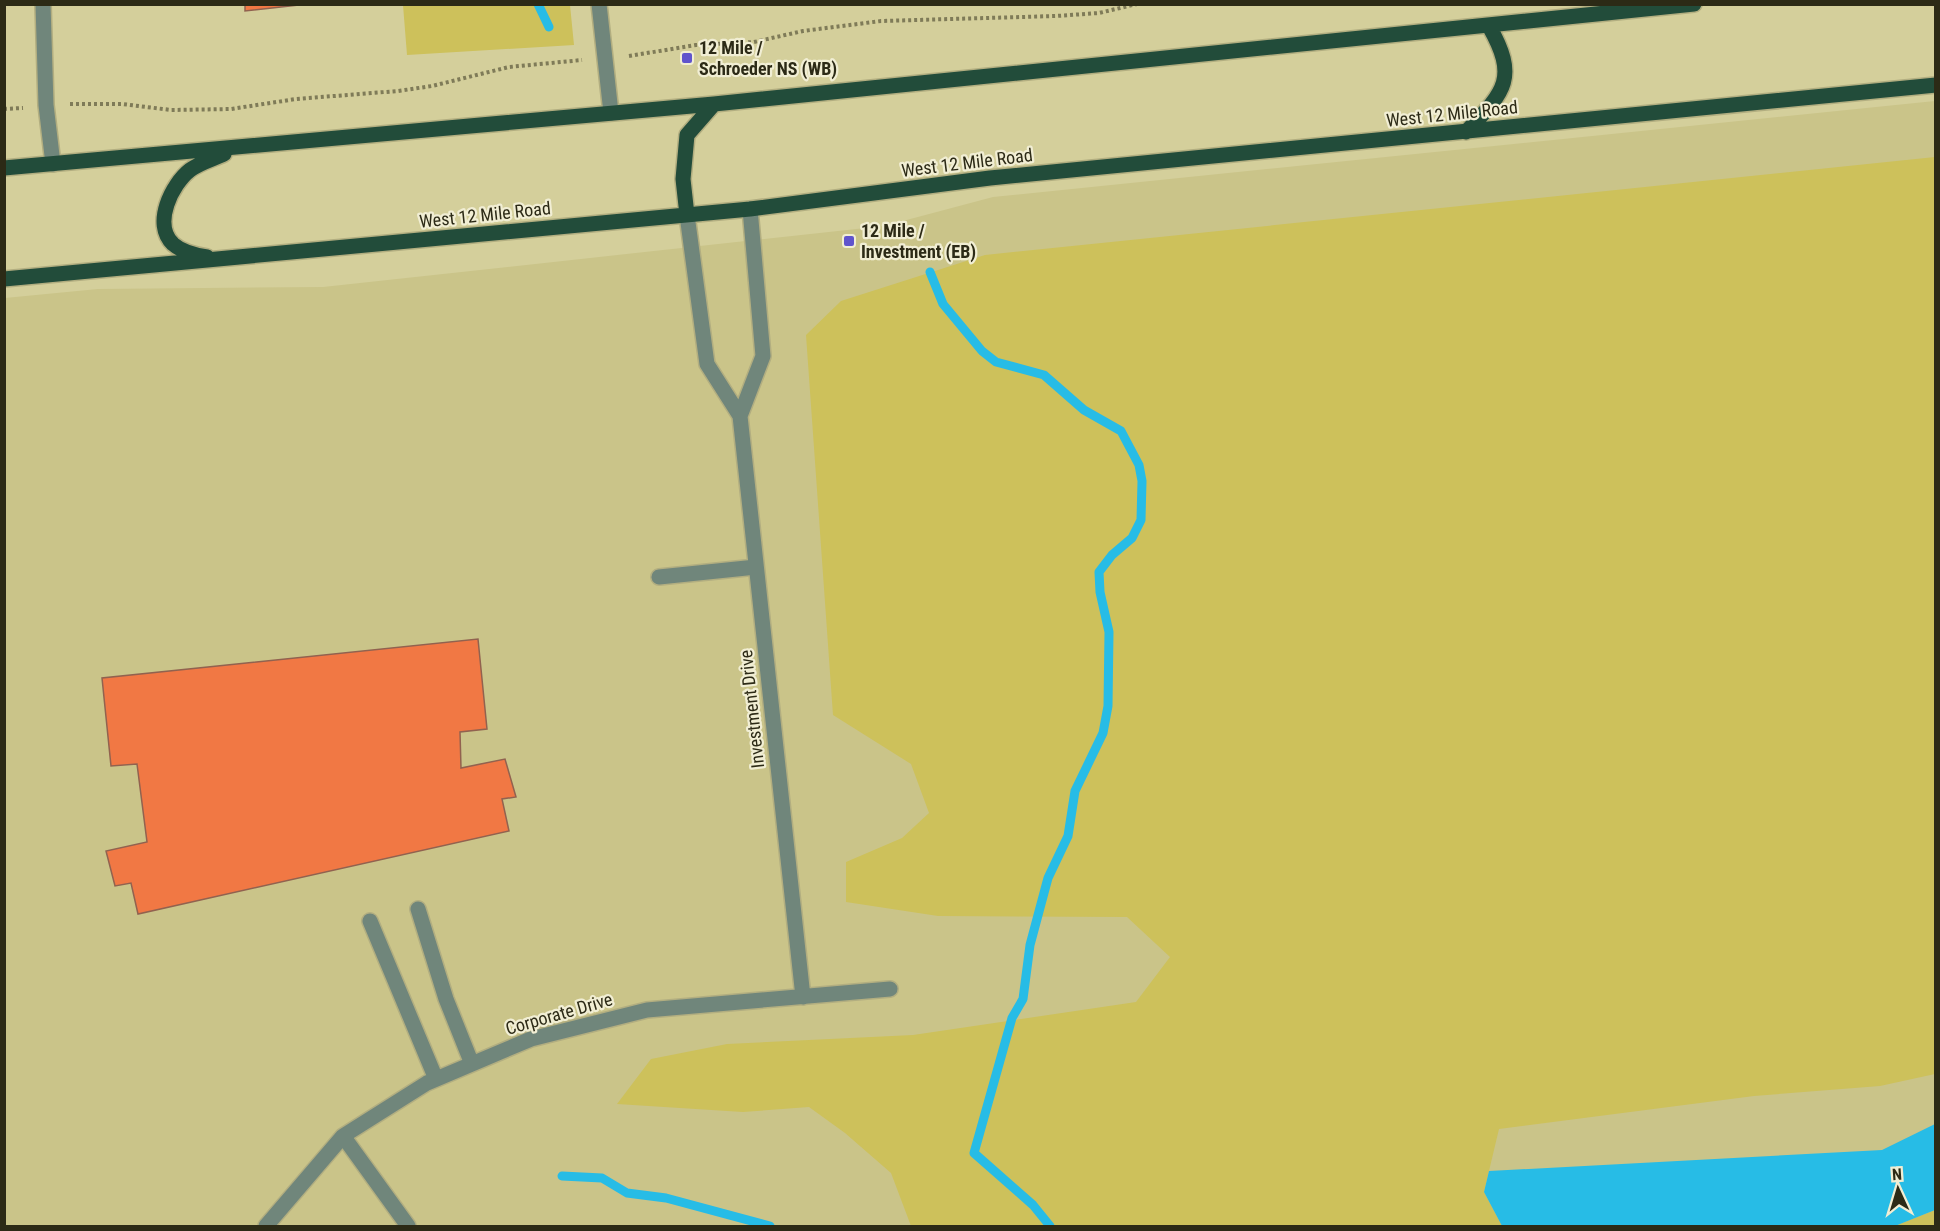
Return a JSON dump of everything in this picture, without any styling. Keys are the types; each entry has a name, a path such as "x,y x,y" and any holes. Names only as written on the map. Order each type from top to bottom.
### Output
{"main road":[{"path":"4,168 235,149 714,104 1694,4"},
{"path":"1466,132 1494,103 1507,75 1501,47 1490,26"},
{"name":"West 12 Mile Road","path":"4,279 750,209 990,178 1935,85"},
{"path":"687,215 683,179 687,135 714,104"},
{"path":"223,260 190,254 172,243 165,225 166,200 176,184 191,169 235,149"}],"street":[{"path":"43,4 46,105 53,164"},
{"path":"599,4 611,113"},
{"name":"Investment Drive","path":"740,416 763,356 750,209"},
{"name":"Investment Drive","path":"687,215 707,364 740,416 803,997"},
{"path":"659,577 756,567"},
{"path":"418,909 446,999 472,1064"},
{"path":"370,921 436,1079"},
{"name":"Corporate Drive","path":"266,1227 343,1136 436,1079 531,1039 647,1010 890,989"},
{"path":"343,1136 408,1227"}],"path":[{"path":"4,109 46,105 122,104 171,110 231,110 296,99 432,86 521,65 638,56 696,45 754,42 803,31 881,21 1056,16 1099,13 1137,4"}],"shaded area":[{"path":"403,5 570,5 574,45 407,55"},
{"path":"1935,101 1935,1226 5,1226 5,298 98,289 323,287 884,226 993,197"},
{"path":"1935,157 1935,1074 1880,1086 1754,1096 1499,1129 1484,1192 1502,1226 911,1226 891,1173 845,1133 809,1107 743,1112 617,1104 651,1059 727,1044 913,1035 1136,1002 1170,957 1127,917 938,916 846,902 846,862 902,838 929,813 911,764 833,715 806,335 841,301 985,255"},
{"path":"1935,1210 1935,1226 1895,1226"}],"water":[{"path":"1935,1124 1935,1210 1895,1226 1502,1226 1484,1192 1489,1171 1882,1150"}],"building":[{"path":"245,4 308,4 245,11"},
{"path":"478,639 487,729 460,732 461,768 505,759 516,797 502,799 509,831 138,914 131,883 115,886 106,851 147,842 137,764 111,766 102,678"}],"waterway":[{"path":"538,4 549,27"},
{"path":"930,272 943,304 982,351 996,362 1044,375 1084,410 1121,431 1139,465 1142,481 1141,520 1132,538 1112,555 1099,572 1100,592 1109,632 1108,706 1103,733 1075,791 1068,836 1048,878 1030,945 1023,999 1012,1018 974,1153 1033,1205 1050,1226"},
{"path":"562,1176 602,1178 627,1193 666,1198 770,1226"}],"place":[{"name":"12 Mile / Schroeder NS (WB)","path":"687,58"},
{"name":"12 Mile / Investment (EB)","path":"849,241"}]}
